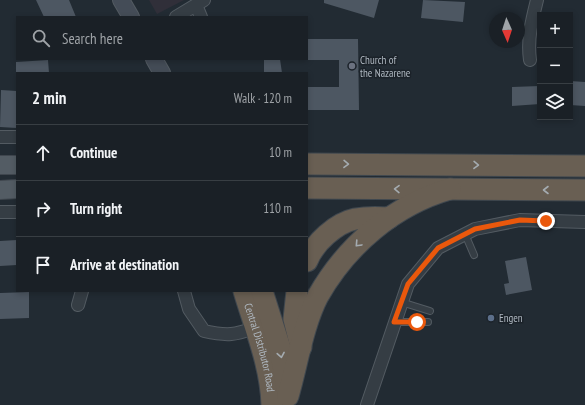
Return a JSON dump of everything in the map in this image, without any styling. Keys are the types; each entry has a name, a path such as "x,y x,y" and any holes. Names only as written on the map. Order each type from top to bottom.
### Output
{"highway":[{"path":"308,164 585,166"},
{"path":"308,188 585,190"},
{"path":"283,402 318,297 339,266 362,239 388,218 428,196 450,189"},
{"path":"308,259 327,233 353,219 370,217 388,218"},
{"name":"Central Distributor Road","path":"245,292 264,325"},
{"name":"Central Distributor Road","path":"262,292 264,355 272,391 283,402"},
{"path":"297,292 294,319 301,348"}],"main road":[{"path":"121,0 130,16"},
{"path":"155,60 161,72"},
{"path":"0,165 16,165"},
{"path":"0,190 16,190"}],"street":[{"path":"530,60 528,48 537,0"},
{"path":"178,16 200,2 201,16"},
{"path":"0,137 16,136"},
{"path":"0,212 16,212"},
{"path":"367,405 408,284 438,248 475,229 520,220 585,222"},
{"path":"78,305 82,292"},
{"path":"184,292 189,310 204,331 225,336 241,334 264,325"}],"lane":[{"path":"465,234 474,255"},
{"path":"401,302 430,311"},
{"path":"394,322 428,322"}],"shaded area":[{"path":"149,0 184,0 157,14"}],"building":[{"path":"36,0 69,0 76,16 44,16"},
{"path":"324,0 379,0 374,18 324,3"},
{"path":"423,0 465,2 463,22 421,18"},
{"path":"308,39 358,39 359,110 308,110 308,87 339,87 339,60 308,60"},
{"path":"48,60 49,72 16,72 16,62"},
{"path":"264,60 280,60 282,72 264,72"},
{"path":"573,81 585,82 585,106 573,105"},
{"path":"537,86 537,104 512,106 512,87"},
{"path":"1,90 16,91 16,128 0,127"},
{"path":"16,240 16,265 0,266 0,241"},
{"path":"526,257 532,290 506,295 504,284 509,283 505,261"},
{"path":"29,292 29,318 0,319 0,293"}],"place":[{"name":"Church of the Nazarene","path":"352,66"},
{"name":"Engen","path":"491,318"}],"route":[{"path":"417,322 394,322 408,284 438,248 475,229 520,220 546,221"}]}
